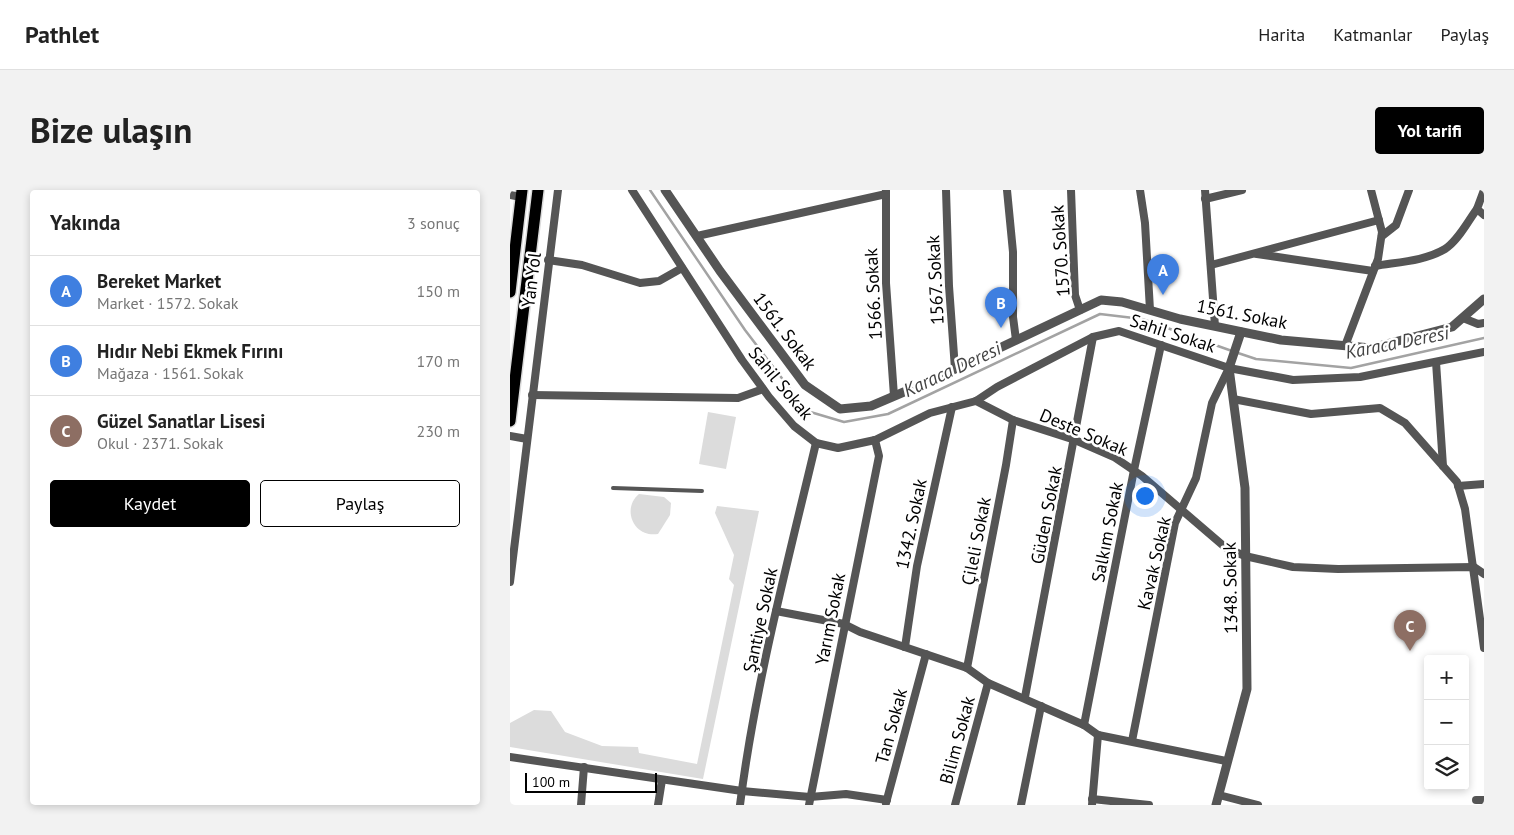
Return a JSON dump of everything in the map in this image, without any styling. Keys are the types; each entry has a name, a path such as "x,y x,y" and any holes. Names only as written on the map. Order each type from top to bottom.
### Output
{"main road":[{"path":"510,421 538,190"},
{"path":"510,292 518,194"}],"street":[{"name":"Yan Yol","path":"510,582 558,190"},
{"name":"Sahil Sokak","path":"632,190 763,389 794,426 816,443 838,448 875,440 930,413 976,401 997,387 1093,337 1118,331 1229,368 1293,380 1360,376 1484,352"},
{"name":"1561. Sokak","path":"665,190 805,385 840,409 871,406 956,369 1101,300 1122,302 1241,332 1281,340 1371,348 1452,327 1484,300"},
{"name":"1567. Sokak","path":"946,190 949,286 956,369"},
{"path":"1007,190 1013,252 1013,317 1016,340"},
{"name":"1570. Sokak","path":"1071,190 1075,294 1080,310"},
{"path":"1140,190 1145,223 1150,310"},
{"path":"1205,190 1216,326"},
{"path":"1205,199 1242,190"},
{"path":"1345,346 1374,269 1382,236 1371,190"},
{"path":"1382,236 1396,225 1410,190"},
{"path":"1252,254 1374,269 1418,259 1445,249 1477,209 1484,190"},
{"path":"697,236 886,192"},
{"name":"1566. Sokak","path":"886,192 886,283 894,396"},
{"path":"1477,209 1484,214"},
{"path":"1210,265 1379,220"},
{"path":"548,260 582,265 640,283 659,281 682,268"},
{"path":"1463,318 1478,324 1484,323"},
{"path":"1229,368 1241,332"},
{"name":"Güden Sokak","path":"1025,697 1093,337"},
{"name":"Salkım Sokak","path":"1084,725 1134,470 1161,344"},
{"path":"1436,362 1443,466"},
{"name":"1348. Sokak","path":"1216,805 1226,761 1247,689 1245,488 1229,368"},
{"name":"Kavak Sokak","path":"1132,741 1175,523 1196,478 1212,403 1229,368"},
{"path":"532,395 738,398 763,389"},
{"path":"1233,399 1311,414 1380,408 1405,423 1458,486 1465,509 1484,648"},
{"name":"Deste Sokak","path":"976,401 1012,420 1075,440 1114,457 1134,470 1226,548 1245,556 1293,567 1347,569 1474,567"},
{"name":"1342. Sokak","path":"905,647 917,566 952,407"},
{"name":"Çileli Sokak","path":"967,668 1006,465 1012,420"},
{"path":"510,436 527,439"},
{"name":"Yarım Sokak","path":"809,801 879,456 875,440"},
{"name":"Şantiye Sokak","path":"740,805 776,611 816,443"},
{"path":"1458,486 1484,484"},
{"path":"1474,567 1484,574"},
{"path":"776,611 844,624 860,632 967,668 988,682 1084,725 1098,735 1226,761"},
{"name":"Tan Sokak","path":"886,802 926,654"},
{"name":"Bilim Sokak","path":"955,805 988,682"},
{"path":"1022,805 1040,706"},
{"path":"1098,735 1092,802 1149,805"},
{"path":"510,757 809,801 846,794 886,802"},
{"path":"581,805 584,767"},
{"path":"658,805 662,780"},
{"path":"1219,795 1258,805"}],"lane":[{"path":"613,488 702,491"}],"shaded area":[{"path":"708,412 736,417 726,469 699,464"},
{"path":"639,494 664,497 671,503 670,515 658,534 642,532 633,521 631,507"},
{"path":"717,506 759,511 703,779 510,747 510,723 534,710 551,711 565,732 602,746 638,747 639,753 697,764 734,585 729,579 734,555 715,513"}],"waterway":[{"name":"Karaca Deresi","path":"650,190 745,330 807,411 844,422 888,414 1100,314 1142,319 1232,351"},
{"name":"Karaca Deresi","path":"1238,353 1256,359 1351,368 1484,338"}],"place":[{"name":"Bereket Market","path":"1163,295"},
{"name":"Hıdır Nebi Ekmek Fırını","path":"1001,328"},
{"name":"Güzel Sanatlar Lisesi","path":"1410,651"}]}
